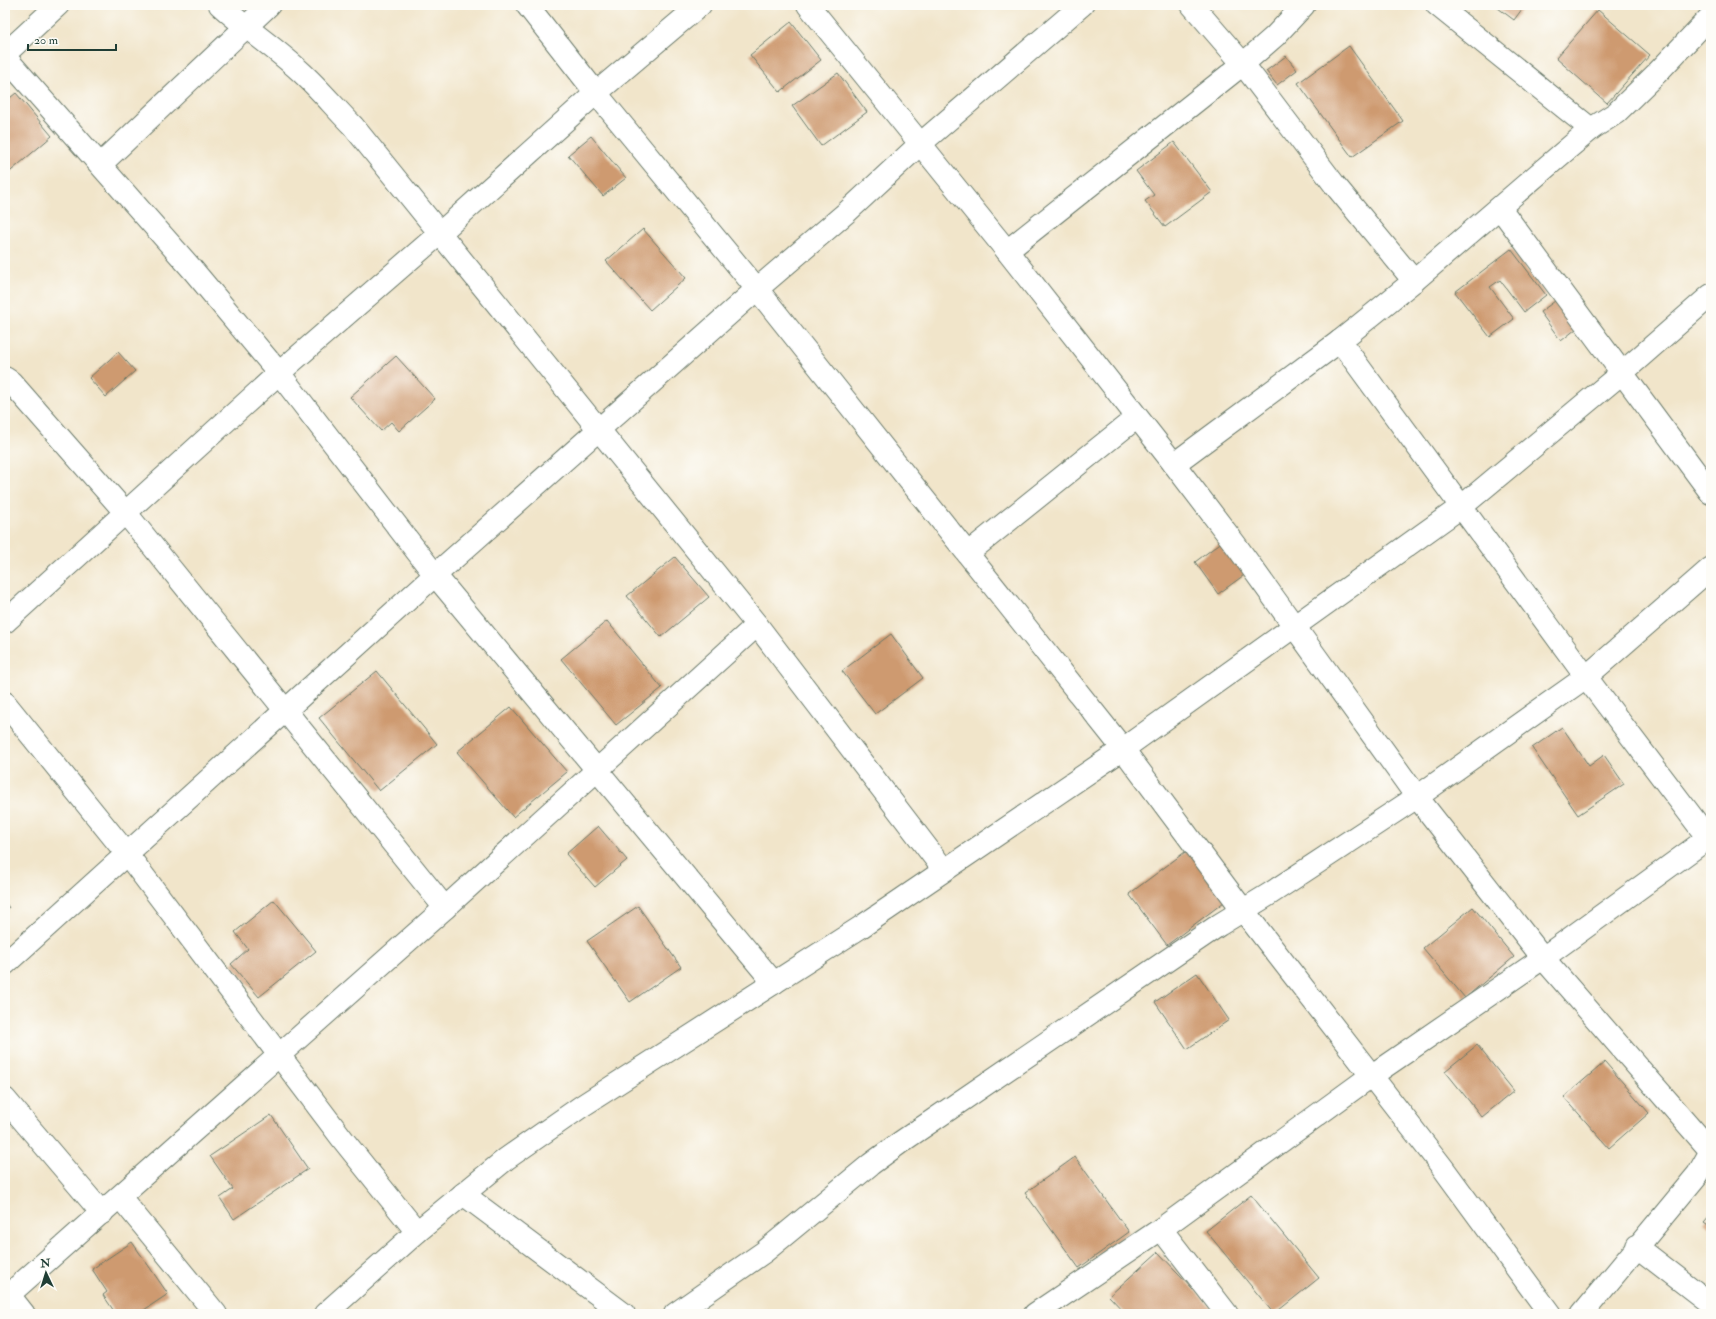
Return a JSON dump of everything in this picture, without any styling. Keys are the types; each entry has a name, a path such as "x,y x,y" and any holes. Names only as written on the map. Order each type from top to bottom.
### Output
{"street":[{"path":"58,5 5,56 192,269 278,373 435,575 774,983"},
{"path":"220,5 244,27 272,47 301,72 353,126 757,625 944,870"},
{"path":"101,164 244,27 270,5"},
{"path":"527,5 596,93 757,289 1123,749 1243,910 1443,1168 1550,1314"},
{"path":"5,622 278,373 439,234 596,93 700,5"},
{"path":"808,5 919,145 1007,251 1136,418 1174,464 1235,544 1417,797 1543,958 1711,1151 1698,1174 1636,1246 1582,1314"},
{"path":"5,964 435,575 757,289 847,212 919,145 1082,5"},
{"path":"1192,5 1243,64 1334,184 1414,281"},
{"path":"1007,251 1243,64 1275,36 1304,5"},
{"path":"1437,5 1591,129"},
{"path":"1174,464 1340,341 1414,281 1591,129 1616,113 1711,16"},
{"path":"1500,208 1711,493"},
{"path":"328,1313 417,1232 506,1159 582,1106 774,983 1123,749 1462,507 1711,295"},
{"path":"1035,1314 1161,1229 1371,1076 1543,958 1710,839 1586,677 1340,341"},
{"path":"5,378 11,382 125,512 445,908"},
{"path":"968,554 1136,418"},
{"path":"675,1314 764,1252 870,1164 895,1146 1074,1022 1417,797 1586,677 1711,568"},
{"path":"24,1314 7,1296 445,908 757,625"},
{"path":"5,703 127,854 278,1056 417,1232"},
{"path":"5,1099 102,1213"},
{"path":"463,1194 624,1314"},
{"path":"120,1197 216,1314"},
{"path":"1161,1229 1227,1314"},
{"path":"1636,1246 1711,1304"}],"building":[{"path":"1494,5 1525,5 1514,20"},
{"path":"1598,10 1650,55 1607,103 1556,58"},
{"path":"791,22 821,60 780,92 750,55"},
{"path":"1349,46 1403,121 1352,157 1298,83"},
{"path":"1286,56 1297,70 1277,85 1266,71"},
{"path":"838,73 867,112 821,146 792,106"},
{"path":"16,93 52,136 5,176 5,102"},
{"path":"591,136 626,178 603,196 568,155"},
{"path":"1174,142 1212,192 1165,227 1145,201 1154,195 1136,171"},
{"path":"643,229 686,278 650,310 606,261"},
{"path":"1511,249 1546,295 1524,312 1500,280 1490,287 1514,319 1490,337 1455,292"},
{"path":"1555,301 1576,329 1561,341 1540,312"},
{"path":"118,352 135,371 106,397 89,378"},
{"path":"396,356 435,399 399,431 391,422 381,431 350,397"},
{"path":"1227,538 1251,570 1218,594 1195,562"},
{"path":"675,557 709,597 661,637 627,596"},
{"path":"607,621 662,688 616,725 561,659"},
{"path":"891,634 923,678 875,714 842,671"},
{"path":"377,671 437,744 379,791 319,718"},
{"path":"511,707 567,772 513,817 457,752"},
{"path":"1562,727 1589,766 1604,755 1624,784 1578,815 1532,748"},
{"path":"598,826 627,860 595,887 566,854"},
{"path":"1189,849 1228,899 1167,945 1129,894"},
{"path":"274,900 316,951 259,997 231,964 248,949 235,932"},
{"path":"5,902 9,908 5,911"},
{"path":"638,906 681,967 630,1002 587,941"},
{"path":"1473,907 1514,957 1465,998 1423,948"},
{"path":"1197,973 1229,1020 1187,1049 1155,1002"},
{"path":"1477,1045 1514,1091 1482,1117 1445,1071"},
{"path":"1605,1062 1649,1113 1609,1148 1564,1097"},
{"path":"271,1115 308,1169 234,1219 220,1198 233,1189 210,1156"},
{"path":"1075,1157 1129,1232 1079,1268 1025,1193"},
{"path":"1251,1195 1319,1278 1274,1314 1206,1231"},
{"path":"1711,1215 1711,1228 1704,1223"},
{"path":"132,1242 168,1294 138,1314 116,1314 103,1295 107,1292 92,1269"},
{"path":"1158,1252 1217,1314 1126,1314 1109,1296"}]}
